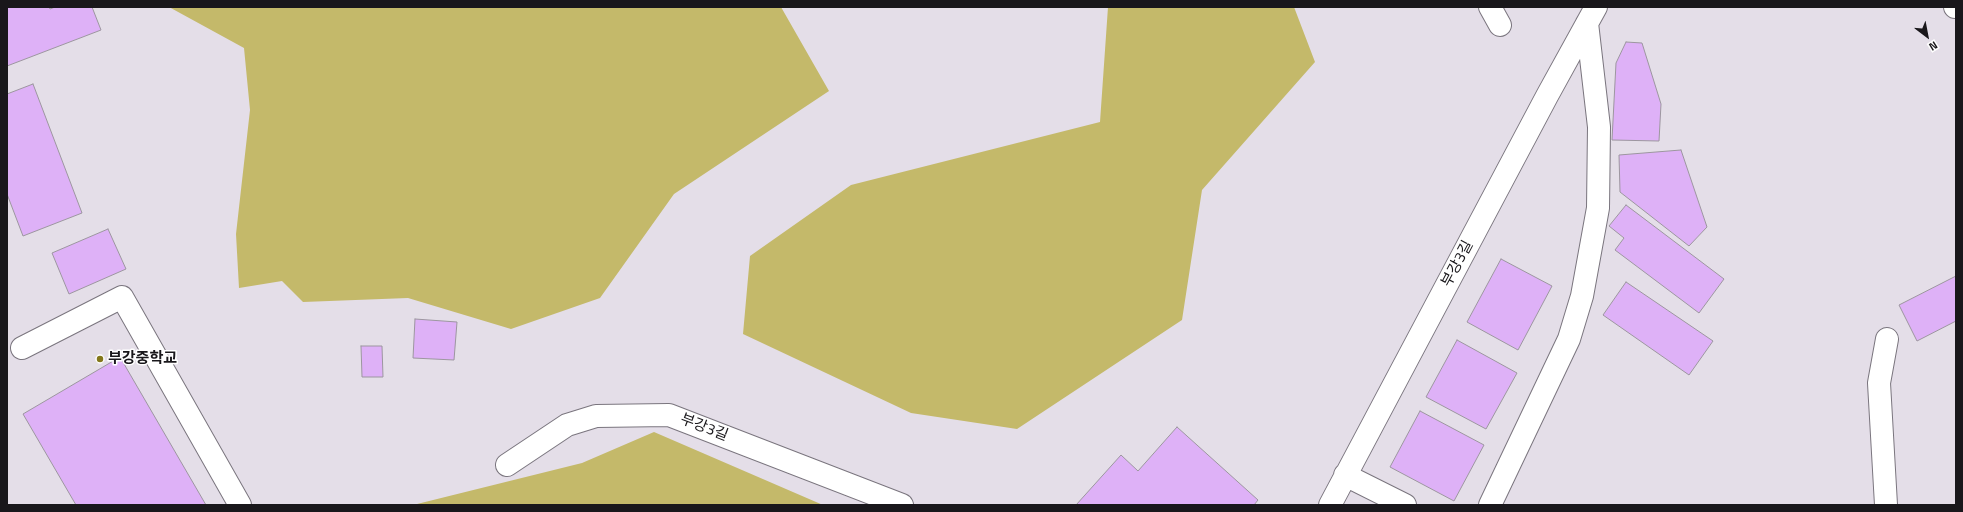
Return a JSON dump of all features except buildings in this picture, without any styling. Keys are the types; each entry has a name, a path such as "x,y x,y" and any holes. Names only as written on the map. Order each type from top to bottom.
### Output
{"street":[{"name":"부강3길","path":"1330,505 1543,103 1592,15"},
{"name":"부강3길","path":"1490,505 1569,339 1582,296 1598,208 1599,127 1592,15"},
{"path":"22,348 122,297 240,505"},
{"path":"1886,505 1879,383 1887,339"},
{"name":"부강3길","path":"507,465 567,425 596,416 669,415 902,505"},
{"path":"1345,475 1405,505"}],"shaded area":[{"path":"169,7 781,7 829,91 674,194 600,298 511,329 408,298 303,302 282,281 239,288 236,234 250,110 244,48"},
{"path":"1108,7 1294,7 1315,62 1202,190 1182,320 1017,429 911,413 743,334 750,256 851,185 1100,122"},
{"path":"654,432 823,505 413,505 582,463"}],"place":[{"name":"부강중학교","path":"100,359"}]}
